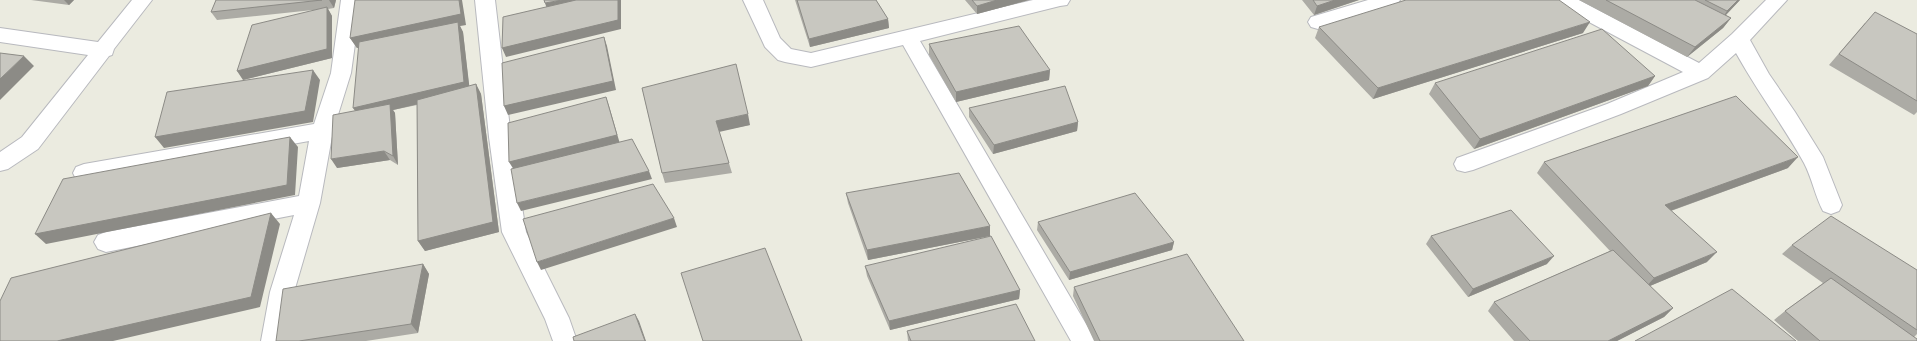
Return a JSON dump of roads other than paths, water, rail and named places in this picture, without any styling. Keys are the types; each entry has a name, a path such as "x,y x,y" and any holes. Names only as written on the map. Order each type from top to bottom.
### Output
{"street":[{"path":"0,163 30,144 142,0"},
{"path":"273,341 282,292 309,203 322,131 341,73 351,0"},
{"path":"485,0 500,137 514,232 557,318 565,341"},
{"path":"753,0 772,42 785,55 811,60 1060,0"},
{"path":"1318,22 1390,0"},
{"path":"1564,0 1701,73"},
{"path":"1465,164 1614,109 1701,73 1739,39 1777,0"},
{"path":"0,35 104,50"},
{"path":"908,37 1084,341"},
{"path":"1739,39 1761,79 1788,118 1815,163 1831,205"},
{"path":"84,173 322,131"},
{"path":"106,242 309,203"}]}
